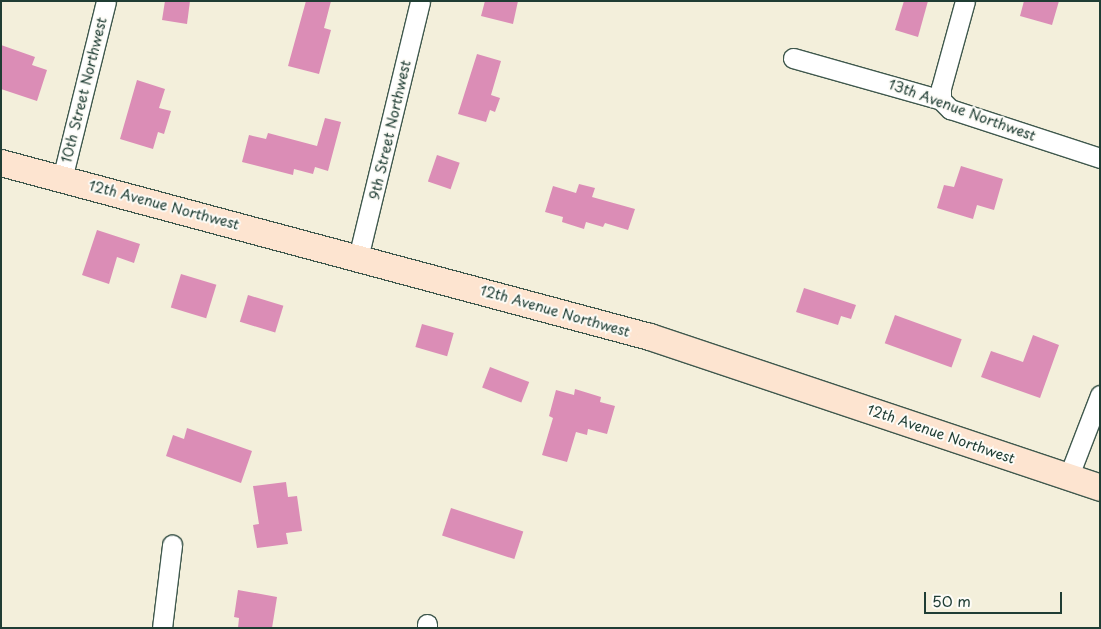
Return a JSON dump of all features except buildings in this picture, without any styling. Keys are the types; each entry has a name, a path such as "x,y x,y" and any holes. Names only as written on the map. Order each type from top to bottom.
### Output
{"main road":[{"name":"12th Avenue Northwest","path":"1,163 650,338 840,399 1100,488"}],"street":[{"name":"10th Street Northwest","path":"62,178 106,1"},
{"name":"9th Street Northwest","path":"358,258 420,1"},
{"path":"941,100 941,88 965,1"},
{"name":"13th Avenue Northwest","path":"793,58 941,100 950,109 1100,158"},
{"path":"1068,478 1100,395"},
{"path":"162,628 172,545"}]}
